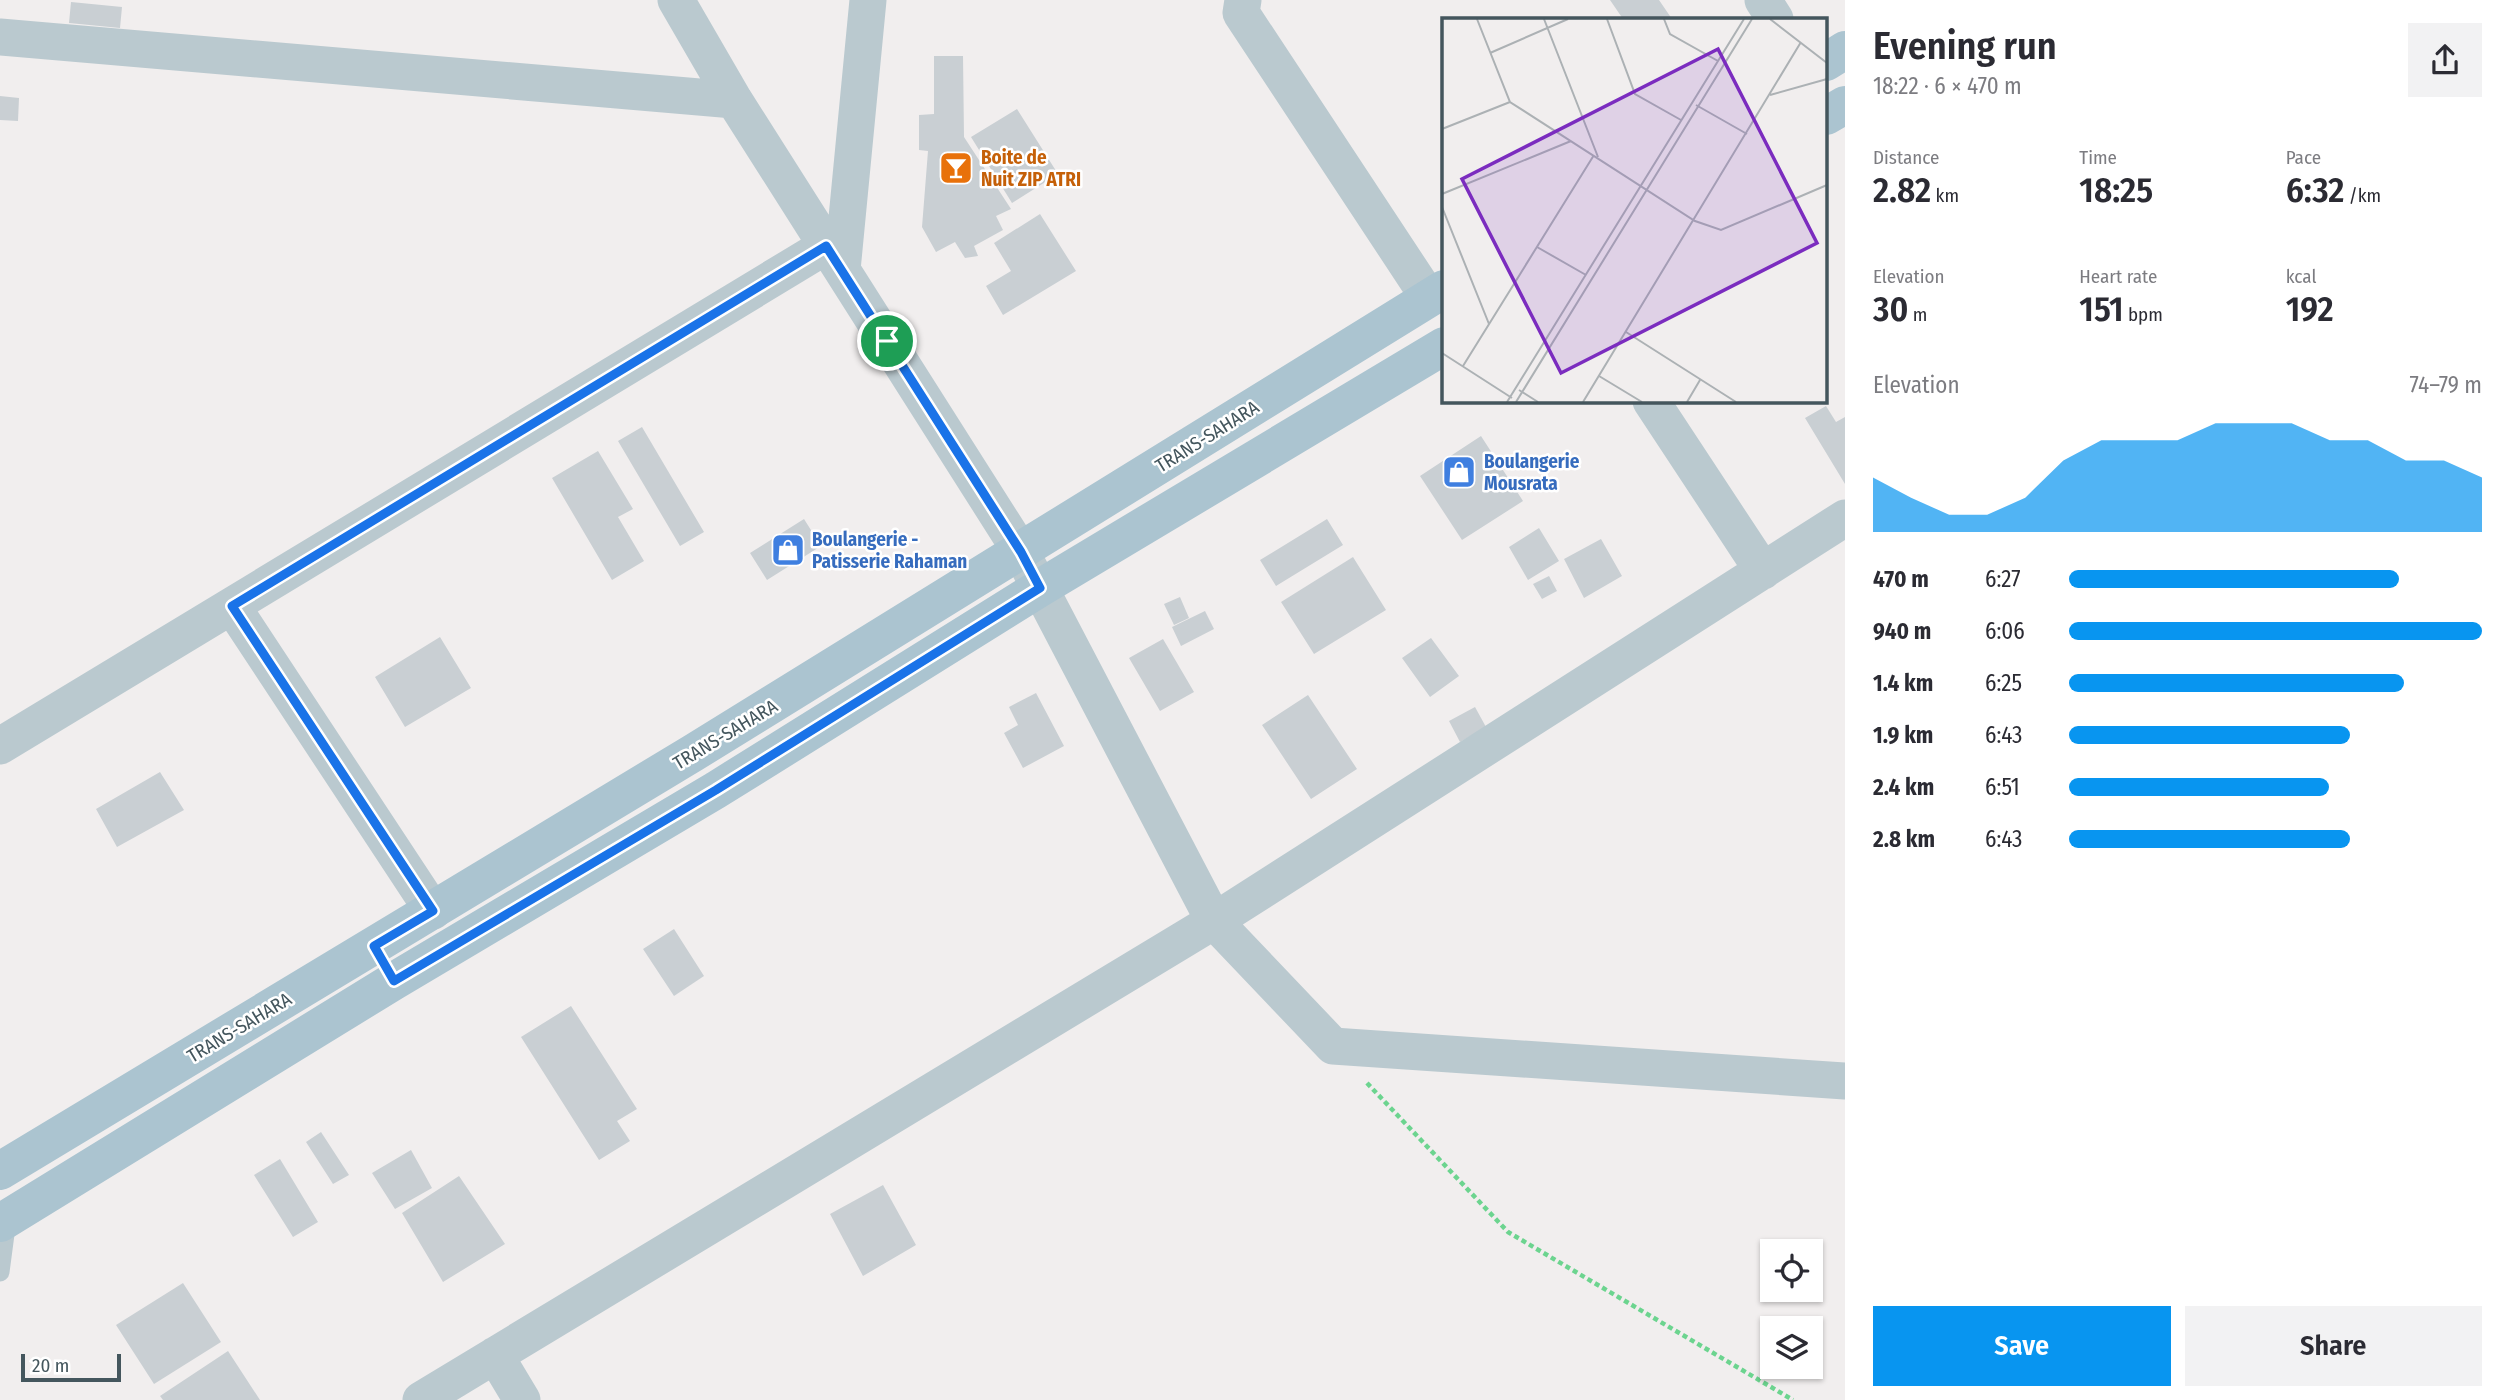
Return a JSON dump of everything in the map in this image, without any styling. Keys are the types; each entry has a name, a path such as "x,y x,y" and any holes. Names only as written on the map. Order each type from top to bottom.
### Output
{"main road":[{"path":"1828,61 1845,50"},
{"path":"1828,115 1845,105"},
{"name":"TRANS-SAHARA","path":"0,1171 693,753 1436,294"},
{"path":"4,1221 394,981 716,790 1040,588 1442,347"},
{"path":"693,753 716,790"},
{"path":"374,946 394,981"}],"street":[{"path":"676,0 734,100 1021,552 1214,920 1333,1046 1845,1081"},
{"path":"834,258 868,0"},
{"path":"1243,0 1241,13 1436,294"},
{"path":"1763,0 1774,18"},
{"path":"0,37 734,100"},
{"path":"0,746 232,606 834,258"},
{"path":"1652,402 1762,571"},
{"path":"421,1400 1214,920 1845,518"},
{"path":"232,606 433,911"},
{"path":"495,1355 522,1400"}],"lane":[{"path":"0,1272 4,1221"}],"path":[{"path":"1333,1046 1508,1232 1793,1400"}],"building":[{"path":"1610,0 1659,0 1671,18 1622,18"},
{"path":"71,2 122,7 120,28 69,23"},
{"path":"934,56 963,56 964,137 1011,209 996,216 1003,230 974,246 978,256 965,258 955,242 936,252 922,227 928,151 919,150 919,115 934,114"},
{"path":"0,96 19,98 18,121 0,120"},
{"path":"1017,109 1058,174 1012,203 971,137"},
{"path":"1040,214 1076,271 1003,315 986,286 1011,271 994,243"},
{"path":"1826,406 1836,422 1845,417 1845,484 1805,418"},
{"path":"642,427 704,532 680,546 618,441"},
{"path":"1481,436 1523,501 1462,540 1420,476"},
{"path":"598,451 633,509 618,517 644,561 612,580 552,478"},
{"path":"804,519 821,546 767,580 750,553"},
{"path":"1327,519 1343,545 1276,586 1260,560"},
{"path":"1539,528 1559,561 1528,580 1509,547"},
{"path":"1601,539 1622,576 1584,598 1564,559"},
{"path":"1353,557 1386,610 1314,654 1281,602"},
{"path":"1549,576 1557,591 1542,599 1533,584"},
{"path":"1180,597 1189,618 1174,625 1164,604"},
{"path":"1205,611 1214,629 1181,646 1172,627"},
{"path":"440,637 471,688 405,727 375,677"},
{"path":"1431,638 1459,676 1430,697 1402,658"},
{"path":"1163,639 1194,692 1160,711 1129,658"},
{"path":"1036,693 1064,746 1023,768 1004,733 1018,725 1009,707"},
{"path":"1308,695 1357,769 1311,799 1262,725"},
{"path":"1475,707 1486,727 1460,742 1449,721"},
{"path":"160,772 184,810 117,847 96,809"},
{"path":"674,929 704,976 674,996 643,949"},
{"path":"571,1006 637,1109 617,1121 630,1141 599,1160 521,1037"},
{"path":"321,1132 349,1175 333,1184 306,1142"},
{"path":"411,1150 432,1188 395,1209 372,1173"},
{"path":"280,1159 318,1222 293,1237 254,1175"},
{"path":"459,1176 505,1244 443,1282 402,1213"},
{"path":"883,1185 916,1245 863,1276 830,1214"},
{"path":"183,1283 221,1342 154,1384 116,1325"},
{"path":"228,1351 260,1400 163,1400 160,1396"}],"place":[{"name":"Boite de Nuit ZIP ATRI","path":"956,168"},
{"name":"Boulangerie Mousrata","path":"1459,472"},
{"name":"Boulangerie - Patisserie Rahaman","path":"788,550"}],"route":[{"path":"826,246 887,341 1021,552 1040,588 716,790 394,981 374,946 433,911 232,606 826,246"}]}
